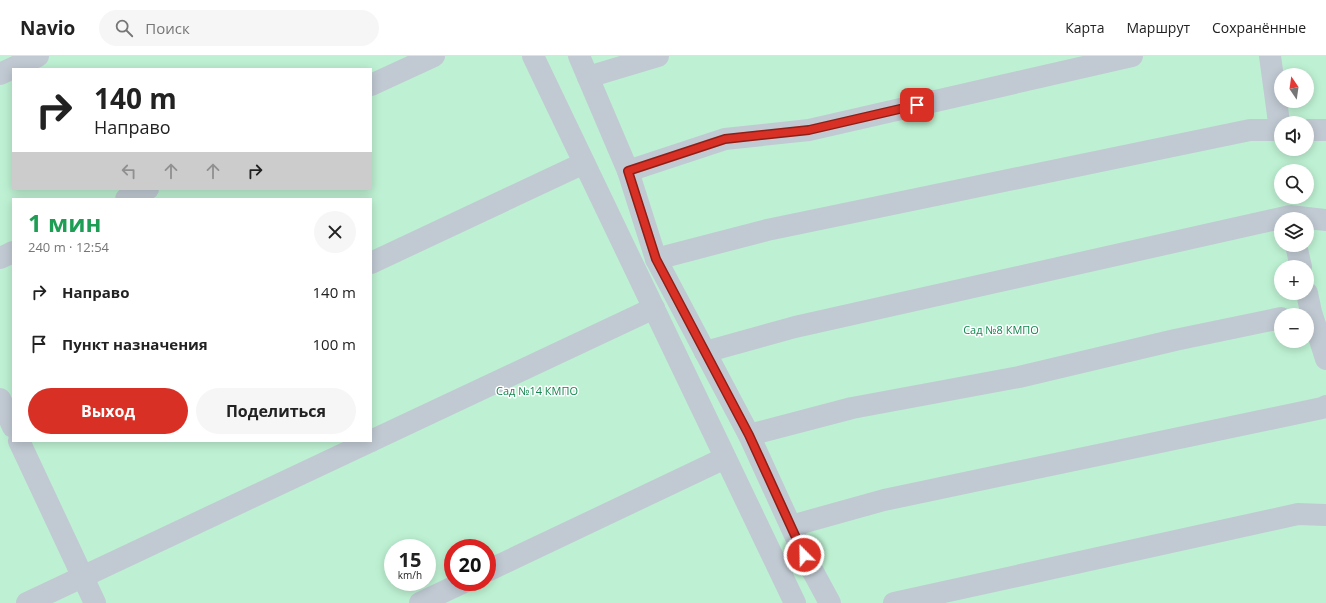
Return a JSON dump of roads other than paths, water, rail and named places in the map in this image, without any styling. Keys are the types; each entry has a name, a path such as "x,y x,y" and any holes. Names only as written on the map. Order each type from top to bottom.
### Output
{"lane":[{"path":"13,68 38,56"},
{"path":"372,86 434,56"},
{"path":"533,56 795,603"},
{"path":"579,56 628,171 656,259 749,435 804,555 830,603"},
{"path":"588,77 658,56"},
{"path":"628,171 725,139 809,130 1132,56"},
{"path":"1270,56 1279,116"},
{"path":"0,74 12,68"},
{"path":"656,259 775,229 1250,130 1274,130"},
{"path":"1314,130 1326,130"},
{"path":"372,263 584,163"},
{"path":"128,198 146,190"},
{"path":"1314,219 1326,220"},
{"path":"705,352 795,327 1274,221"},
{"path":"0,258 12,252"},
{"path":"1304,307 1326,359"},
{"path":"372,441 654,308"},
{"path":"749,435 852,408 1020,378 1175,340 1274,319"},
{"path":"0,399 12,427"},
{"path":"791,526 884,500 1314,410 1326,406"},
{"path":"0,436 12,430"},
{"path":"19,442 95,603"},
{"path":"27,603 369,442"},
{"path":"496,567 725,458"},
{"path":"894,603 1298,514 1326,515"},
{"path":"420,603 445,591"}],"park label":[{"name":"Сад №8 КМПО","path":"1001,329"},
{"name":"Сад №14 КМПО","path":"537,390"}]}
